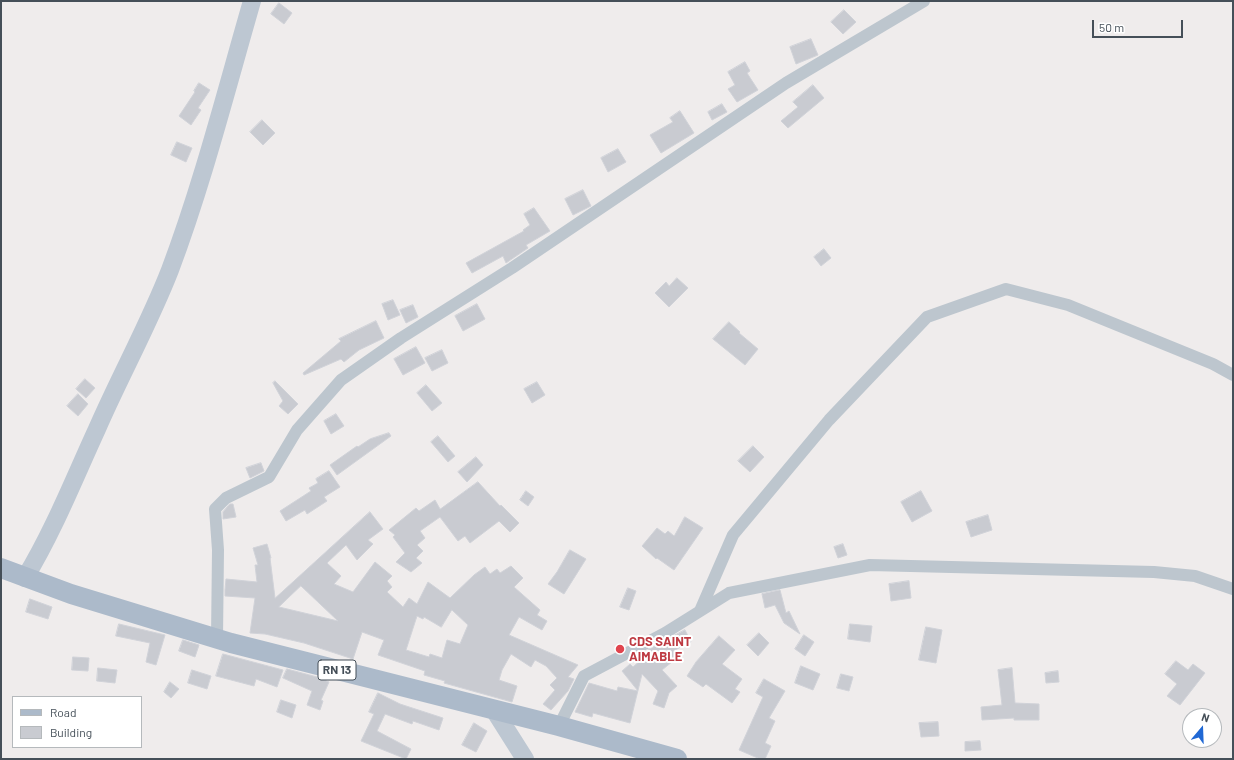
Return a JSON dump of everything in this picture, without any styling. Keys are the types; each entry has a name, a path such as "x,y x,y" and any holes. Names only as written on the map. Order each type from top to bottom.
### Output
{"main road":[{"name":"RN 13","path":"1,568 71,594 217,638 559,726 677,759"}],"street":[{"path":"26,578 42,550 69,494 169,272 199,190 252,1"},
{"path":"217,638 218,550 215,509 226,498 269,477 298,430 341,380 401,338 512,268 786,83 924,1"},
{"path":"700,611 733,535 829,420 927,317 1006,289 1068,305 1213,364 1233,376"},
{"path":"559,726 584,676 665,633 729,593 870,565 1154,572 1195,576 1233,589"},
{"path":"494,710 525,759"}],"building":[{"path":"279,3 292,13 284,24 271,14"},
{"path":"844,10 856,22 843,34 831,22"},
{"path":"811,39 818,55 796,64 790,47"},
{"path":"745,62 750,71 747,73 758,90 737,102 728,89 735,85 728,72"},
{"path":"199,83 210,90 198,108 201,110 191,125 179,116 195,92 194,91"},
{"path":"813,85 824,98 788,128 781,121 798,107 793,102"},
{"path":"722,104 727,112 712,120 708,112"},
{"path":"680,111 694,133 661,153 650,135 673,122 670,118"},
{"path":"262,120 275,133 263,145 250,132"},
{"path":"177,142 192,148 186,162 171,155"},
{"path":"618,149 626,162 608,172 601,158"},
{"path":"583,190 591,206 573,215 565,199"},
{"path":"534,208 550,231 526,245 528,248 506,263 503,256 472,273 466,263 524,231 523,230 530,225 524,214"},
{"path":"824,249 831,258 821,266 814,257"},
{"path":"677,278 688,288 669,307 655,293 666,282 669,286"},
{"path":"393,300 400,315 388,320 382,304"},
{"path":"477,304 485,319 463,331 455,316"},
{"path":"413,305 418,317 406,323 400,310"},
{"path":"376,321 384,338 359,350 344,362 341,359 304,375 303,373 341,341 339,339"},
{"path":"729,322 740,332 739,333 758,349 745,365 713,339"},
{"path":"416,347 425,363 403,375 394,359"},
{"path":"442,350 448,363 432,371 425,358"},
{"path":"85,379 95,388 86,398 76,389"},
{"path":"275,381 298,404 288,414 279,406 283,401 273,383"},
{"path":"537,382 545,395 532,403 524,389"},
{"path":"426,385 442,403 432,411 417,393"},
{"path":"78,394 88,404 78,416 67,406"},
{"path":"336,414 344,426 331,434 324,421"},
{"path":"389,433 391,436 337,475 330,465 357,446 358,447 370,439"},
{"path":"438,436 455,456 448,462 431,442"},
{"path":"753,446 764,457 750,472 738,461"},
{"path":"476,457 483,465 467,482 458,472"},
{"path":"261,463 264,471 250,478 246,468"},
{"path":"329,471 340,487 324,497 327,501 307,514 305,510 286,521 280,511 311,491 309,488 318,483 316,479"},
{"path":"478,482 500,506 501,505 519,523 510,532 499,521 470,543 465,536 458,541 440,517 420,531 425,538 417,545 423,551 416,558 422,563 411,572 396,562 405,553 393,537 395,535 389,530 416,508 419,511 435,500 440,509"},
{"path":"526,491 534,497 528,506 520,500"},
{"path":"921,491 932,511 912,522 901,502"},
{"path":"230,504 233,504 236,517 223,519 223,512"},
{"path":"370,512 383,529 368,540 373,544 357,560 346,545 327,563 341,576 334,584 353,592 375,562 392,576 387,581 392,587 387,592 403,607 409,598 417,604 428,582 450,598 474,575 485,567 490,574 497,569 500,573 511,566 523,578 514,587 540,610 537,615 547,621 542,630 519,617 509,635 578,665 568,677 574,679 568,691 551,710 543,704 555,690 550,685 557,678 546,666 535,660 531,667 511,654 502,670 499,680 517,686 512,702 444,683 445,681 424,675 425,671 378,655 384,640 362,632 353,659 304,643 265,634 250,633 255,598 225,596 225,590 226,579 257,582 255,565 258,565 253,548 267,544 271,558 275,598","holes":["301,586 338,621 279,607","452,610 468,625 460,644 447,640 442,658 430,654 429,657 406,650 417,616 423,619 424,617 441,627"]},
{"path":"988,515 992,530 971,537 966,522"},
{"path":"685,517 703,528 674,570 657,558 656,559 642,546 657,528 665,534 668,531 674,536"},
{"path":"843,544 847,555 838,558 834,547"},
{"path":"570,550 586,559 564,594 548,584"},
{"path":"909,581 911,598 891,601 889,584"},
{"path":"628,588 636,591 629,610 620,607"},
{"path":"780,590 786,613 789,611 800,634 784,623 775,605 765,608 762,594"},
{"path":"30,599 52,607 48,619 26,612"},
{"path":"119,624 165,635 156,665 146,662 150,643 116,636"},
{"path":"850,624 872,626 870,642 848,639"},
{"path":"926,627 942,630 936,663 919,660"},
{"path":"685,630 691,642 673,651 678,657 662,670 677,686 669,693 664,708 653,704 658,691 642,674 638,691 622,671 630,664 633,667 650,652 648,650"},
{"path":"759,633 769,643 758,656 747,645"},
{"path":"804,635 814,642 805,656 795,649"},
{"path":"719,636 735,650 722,664 742,679 735,689 740,692 732,703 706,684 703,687 687,676 696,662"},
{"path":"183,640 199,645 195,657 179,651"},
{"path":"223,654 283,670 277,687 256,679 254,686 216,676"},
{"path":"73,657 89,658 88,671 72,670"},
{"path":"1176,661 1188,670 1193,664 1205,673 1180,705 1167,696 1177,684 1165,674"},
{"path":"801,666 820,674 813,690 795,683"},
{"path":"98,668 117,670 115,683 97,681"},
{"path":"1012,668 1015,703 1039,704 1039,720 1014,720 1014,718 982,720 981,707 1002,705 998,670"},
{"path":"287,669 317,677 329,682 321,700 323,701 320,710 307,705 312,691 283,678"},
{"path":"192,670 211,676 207,689 188,683"},
{"path":"1058,671 1059,682 1046,683 1045,673"},
{"path":"841,674 853,677 849,691 837,688"},
{"path":"764,679 785,691 769,718 775,721 765,743 771,746 765,759 760,759 739,750 763,697 756,693"},
{"path":"170,682 179,689 171,698 164,692"},
{"path":"589,683 617,691 618,687 638,691 630,723 593,713 592,717 575,712"},
{"path":"378,693 400,704 443,718 439,730 413,721 412,724 385,714 377,731 411,749 406,759 361,741 374,714 369,712"},
{"path":"281,700 296,705 292,718 277,712"},
{"path":"938,722 939,736 921,737 919,723"},
{"path":"474,723 487,731 476,752 462,745"},
{"path":"980,741 981,750 965,751 965,742"}],"place":[{"name":"CDS SAINT AIMABLE","path":"620,649"}]}
